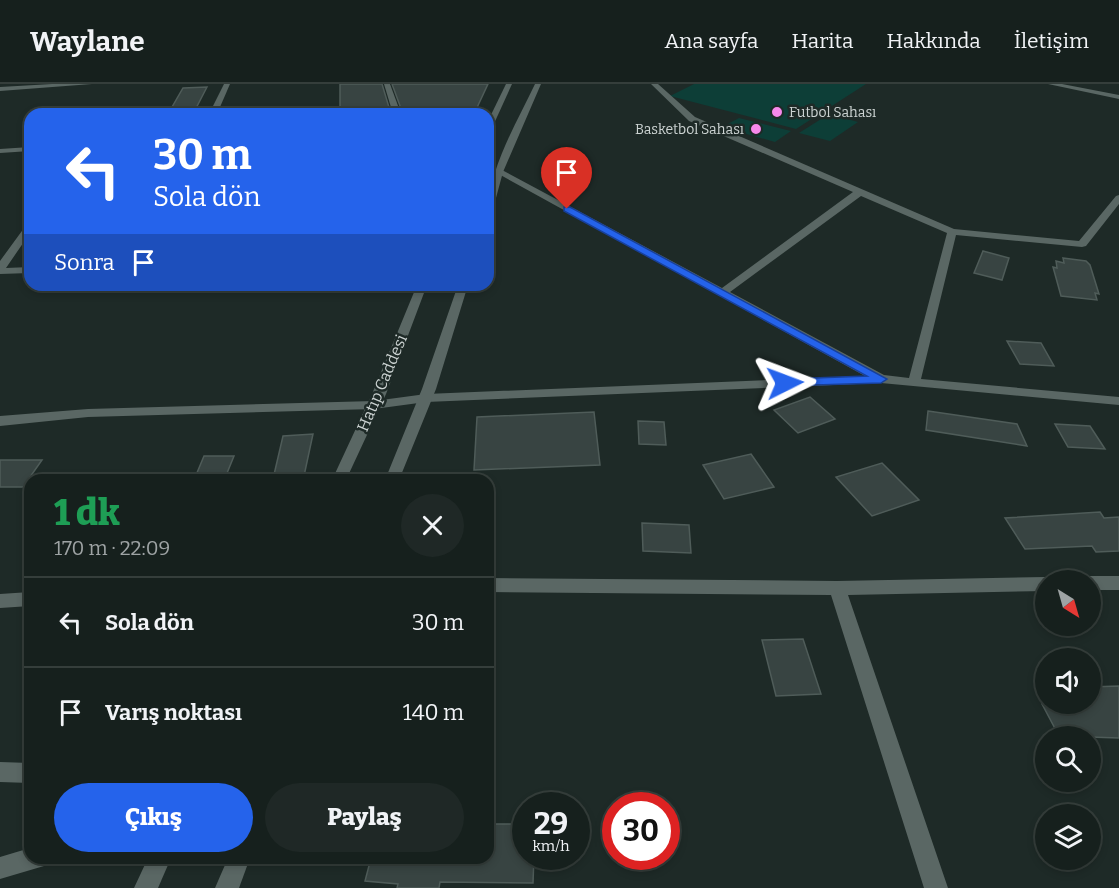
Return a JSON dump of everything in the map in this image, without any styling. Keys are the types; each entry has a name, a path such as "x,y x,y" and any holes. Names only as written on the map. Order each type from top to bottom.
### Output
{"street":[{"path":"0,89 89,84"},
{"path":"216,108 226,84"},
{"path":"387,84 395,108"},
{"path":"494,115 509,84"},
{"path":"494,188 538,84"},
{"path":"654,84 692,119 952,232 1082,244 1118,202"},
{"path":"1051,84 1119,97"},
{"path":"0,152 24,150"},
{"path":"499,172 881,379"},
{"path":"722,292 860,192"},
{"path":"914,382 952,232"},
{"path":"0,270 24,235"},
{"path":"0,270 24,270"},
{"name":"Hatıp Caddesi","path":"342,474 374,405 420,291"},
{"path":"394,474 426,398 461,291"},
{"path":"0,421 88,413 374,405 426,398 881,379 1119,401"},
{"path":"1101,584 1119,583"},
{"path":"494,585 837,588 1035,584"},
{"path":"837,588 936,888"},
{"path":"0,600 24,599"},
{"path":"0,772 24,773"},
{"path":"0,868 24,861"},
{"path":"146,888 157,864"},
{"path":"227,888 237,864"}],"green space":[{"name":"Futbol Sahası","path":"694,84 866,84 796,129 670,96"},
{"path":"829,114 858,122 830,141 799,133"},
{"name":"Basketbol Sahası","path":"739,118 791,131 775,142 722,127"}],"building":[{"path":"340,84 382,84 389,108 340,108"},
{"path":"392,84 488,84 477,108 401,108"},
{"path":"207,87 196,108 171,108 183,88"},
{"path":"983,251 1009,258 1002,280 974,273"},
{"path":"1063,258 1086,261 1090,265 1099,294 1095,293 1097,300 1061,296 1053,267 1057,268 1056,261 1064,263"},
{"path":"1007,341 1041,343 1054,366 1020,364"},
{"path":"810,397 835,419 798,433 774,410"},
{"path":"928,411 1017,424 1027,446 926,430"},
{"path":"594,412 600,465 474,470 477,417"},
{"path":"638,421 664,422 666,445 639,444"},
{"path":"1055,424 1090,426 1105,449 1068,447"},
{"path":"313,434 304,474 274,474 283,436"},
{"path":"751,454 774,487 724,499 703,465"},
{"path":"204,456 234,456 227,474 196,474"},
{"path":"0,460 42,460 32,474 24,474 23,487 0,487"},
{"path":"882,463 919,500 872,516 836,477"},
{"path":"1100,512 1104,518 1119,517 1119,551 1096,552 1092,546 1025,549 1005,518"},
{"path":"642,523 689,525 691,553 643,551"},
{"path":"803,639 821,694 776,696 762,640"},
{"path":"1119,686 1119,738 1101,737 1101,726 1054,726 1047,714 1101,714 1101,687"},
{"path":"494,824 512,824 512,870 533,870 533,883 440,882 439,888 397,888 398,884 365,881 369,864 494,864"}],"place":[{"name":"Futbol Sahası","path":"777,112"},
{"name":"Basketbol Sahası","path":"756,129"}],"route":[{"path":"567,209 881,379 785,383"}]}
